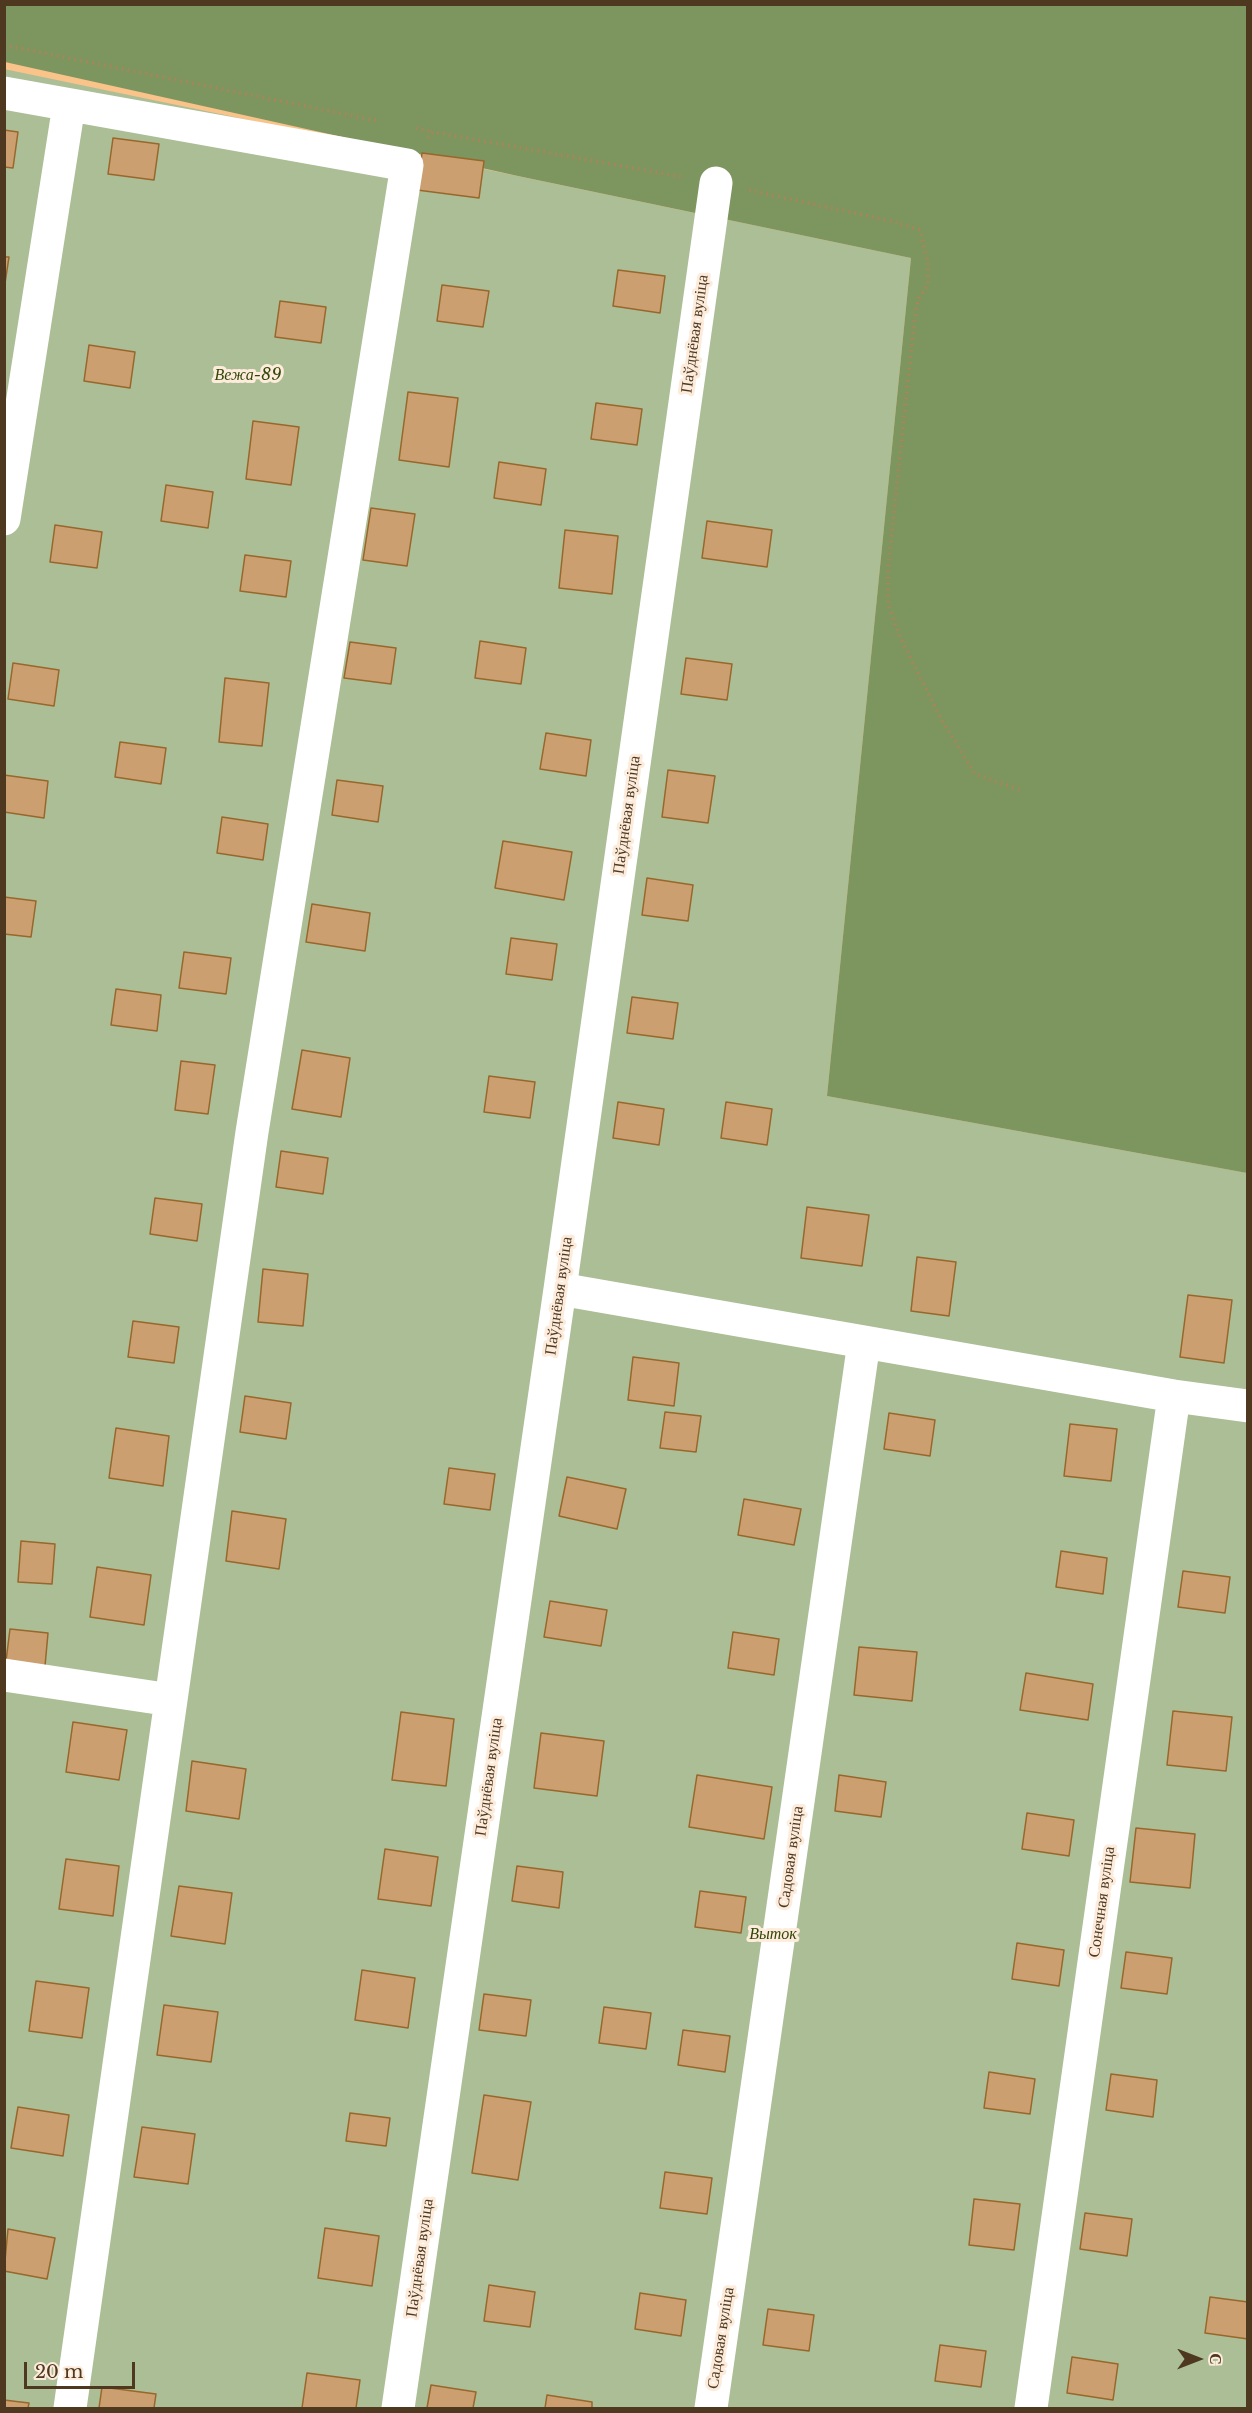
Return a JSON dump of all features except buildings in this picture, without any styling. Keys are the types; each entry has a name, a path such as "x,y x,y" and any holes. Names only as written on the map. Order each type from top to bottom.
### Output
{"street":[{"path":"4,93 407,165 254,1120 70,2409"},
{"path":"4,519 69,105"},
{"name":"Паўднёвая вуліца","path":"398,2409 560,1289 716,183"},
{"path":"560,1289 1174,1396 1248,1406"},
{"name":"Садовая вуліца","path":"711,2409 864,1342"},
{"name":"Сонечная вуліца","path":"1031,2409 1174,1396"},
{"path":"4,1676 171,1700"}],"path":[{"path":"4,45 387,122"},
{"path":"410,127 716,183 891,221 920,230 928,262 928,284 918,298 914,323 888,568 888,603 900,637 941,719 975,774 1023,791"},
{"path":"407,165 433,132"}],"green space":[{"path":"5,4 1247,5 1247,1173 827,1096 911,258 518,176 5,62"},
{"name":"Выток","path":"4,69 911,258 827,1096 1247,1173 1247,2408 5,2408"}],"park label":[{"name":"Вежа-89","path":"248,375"}]}
